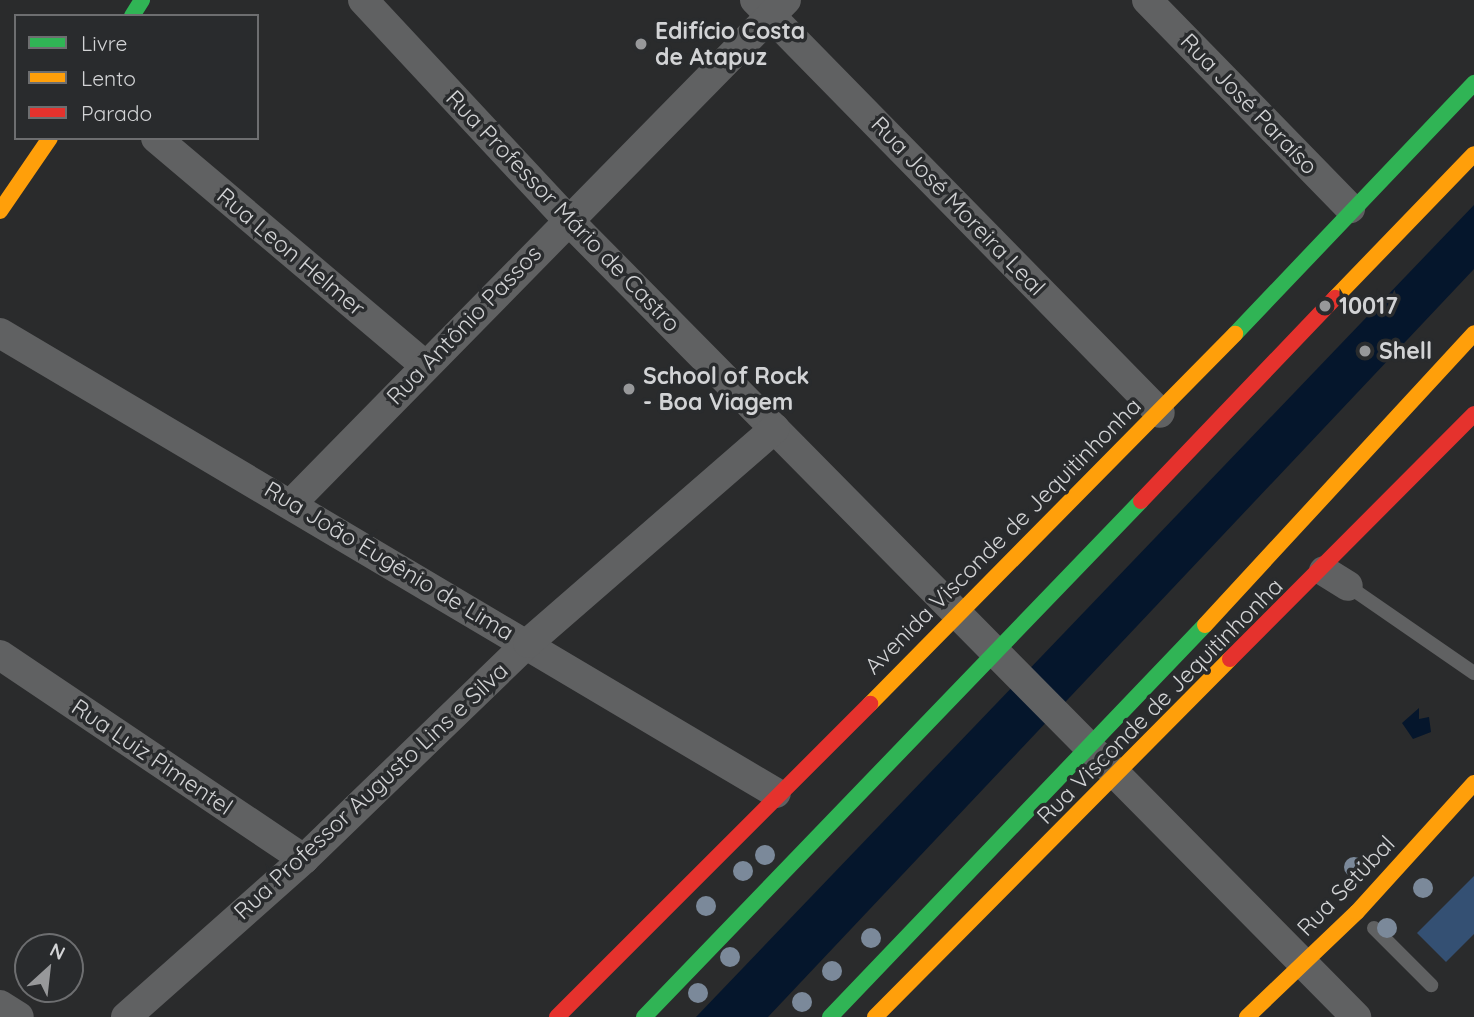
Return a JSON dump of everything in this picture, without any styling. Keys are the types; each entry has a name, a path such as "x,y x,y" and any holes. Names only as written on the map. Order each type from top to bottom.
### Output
{"street":[{"name":"Rua Professor Mário de Castro","path":"363,0 566,218 1017,673 1120,773 1356,1017"},
{"name":"Rua José Paraíso","path":"1147,0 1350,208"},
{"name":"Rua Antônio Passos","path":"292,503 771,5"},
{"name":"Rua José Moreira Leal","path":"771,5 1160,413"},
{"name":"Avenida Visconde de Jequitinhonha","path":"558,1017 776,793 1160,413 1350,208 1474,83"},
{"path":"0,211 49,140"},
{"name":"Rua Leon Helmer","path":"158,140 425,365"},
{"path":"644,1017 1474,154"},
{"path":"830,1017 1092,746 1474,332"},
{"name":"Rua João Eugênio de Lima","path":"0,333 292,503 776,793"},
{"name":"Rua Visconde de Jequitinhonha","path":"876,1017 1120,773 1336,579 1474,414"},
{"name":"Rua Professor Augusto Lins e Silva","path":"127,1017 304,859 528,643 775,428"},
{"name":"Rua Luiz Pimentel","path":"0,655 304,859"},
{"name":"Rua Setúbal","path":"1247,1017 1303,964 1365,920 1474,783"},
{"path":"0,1005 19,1017"}],"lane":[{"path":"1336,579 1474,673"},
{"path":"1365,920 1431,985"}],"shaded area":[{"path":"1474,205 1474,269 768,1017 696,1017"},
{"path":"1419,708 1419,719 1429,717 1431,732 1413,739 1402,723"},
{"path":"1474,876 1474,934 1446,962 1417,933"}],"traffic: fast":[{"path":"133,14 142,0"},
{"path":"1235,334 1474,83"},
{"path":"644,1017 1141,501"},
{"path":"830,1017 1205,625"}],"traffic: slow":[{"path":"0,211 49,140"},
{"path":"1335,298 1474,154"},
{"path":"1205,625 1474,333"},
{"path":"870,704 1235,334"},
{"path":"875,1017 1230,659"},
{"path":"1247,1017 1357,912 1474,783"}],"traffic: jam":[{"path":"1141,501 1335,298"},
{"path":"1230,659 1474,414"},
{"path":"557,1017 870,704"}],"place":[{"name":"Edifício Costa de Atapuz","path":"641,44"},
{"name":"10017","path":"1325,306"},
{"name":"Shell","path":"1365,351"},
{"name":"School of Rock - Boa Viagem","path":"629,389"}]}
